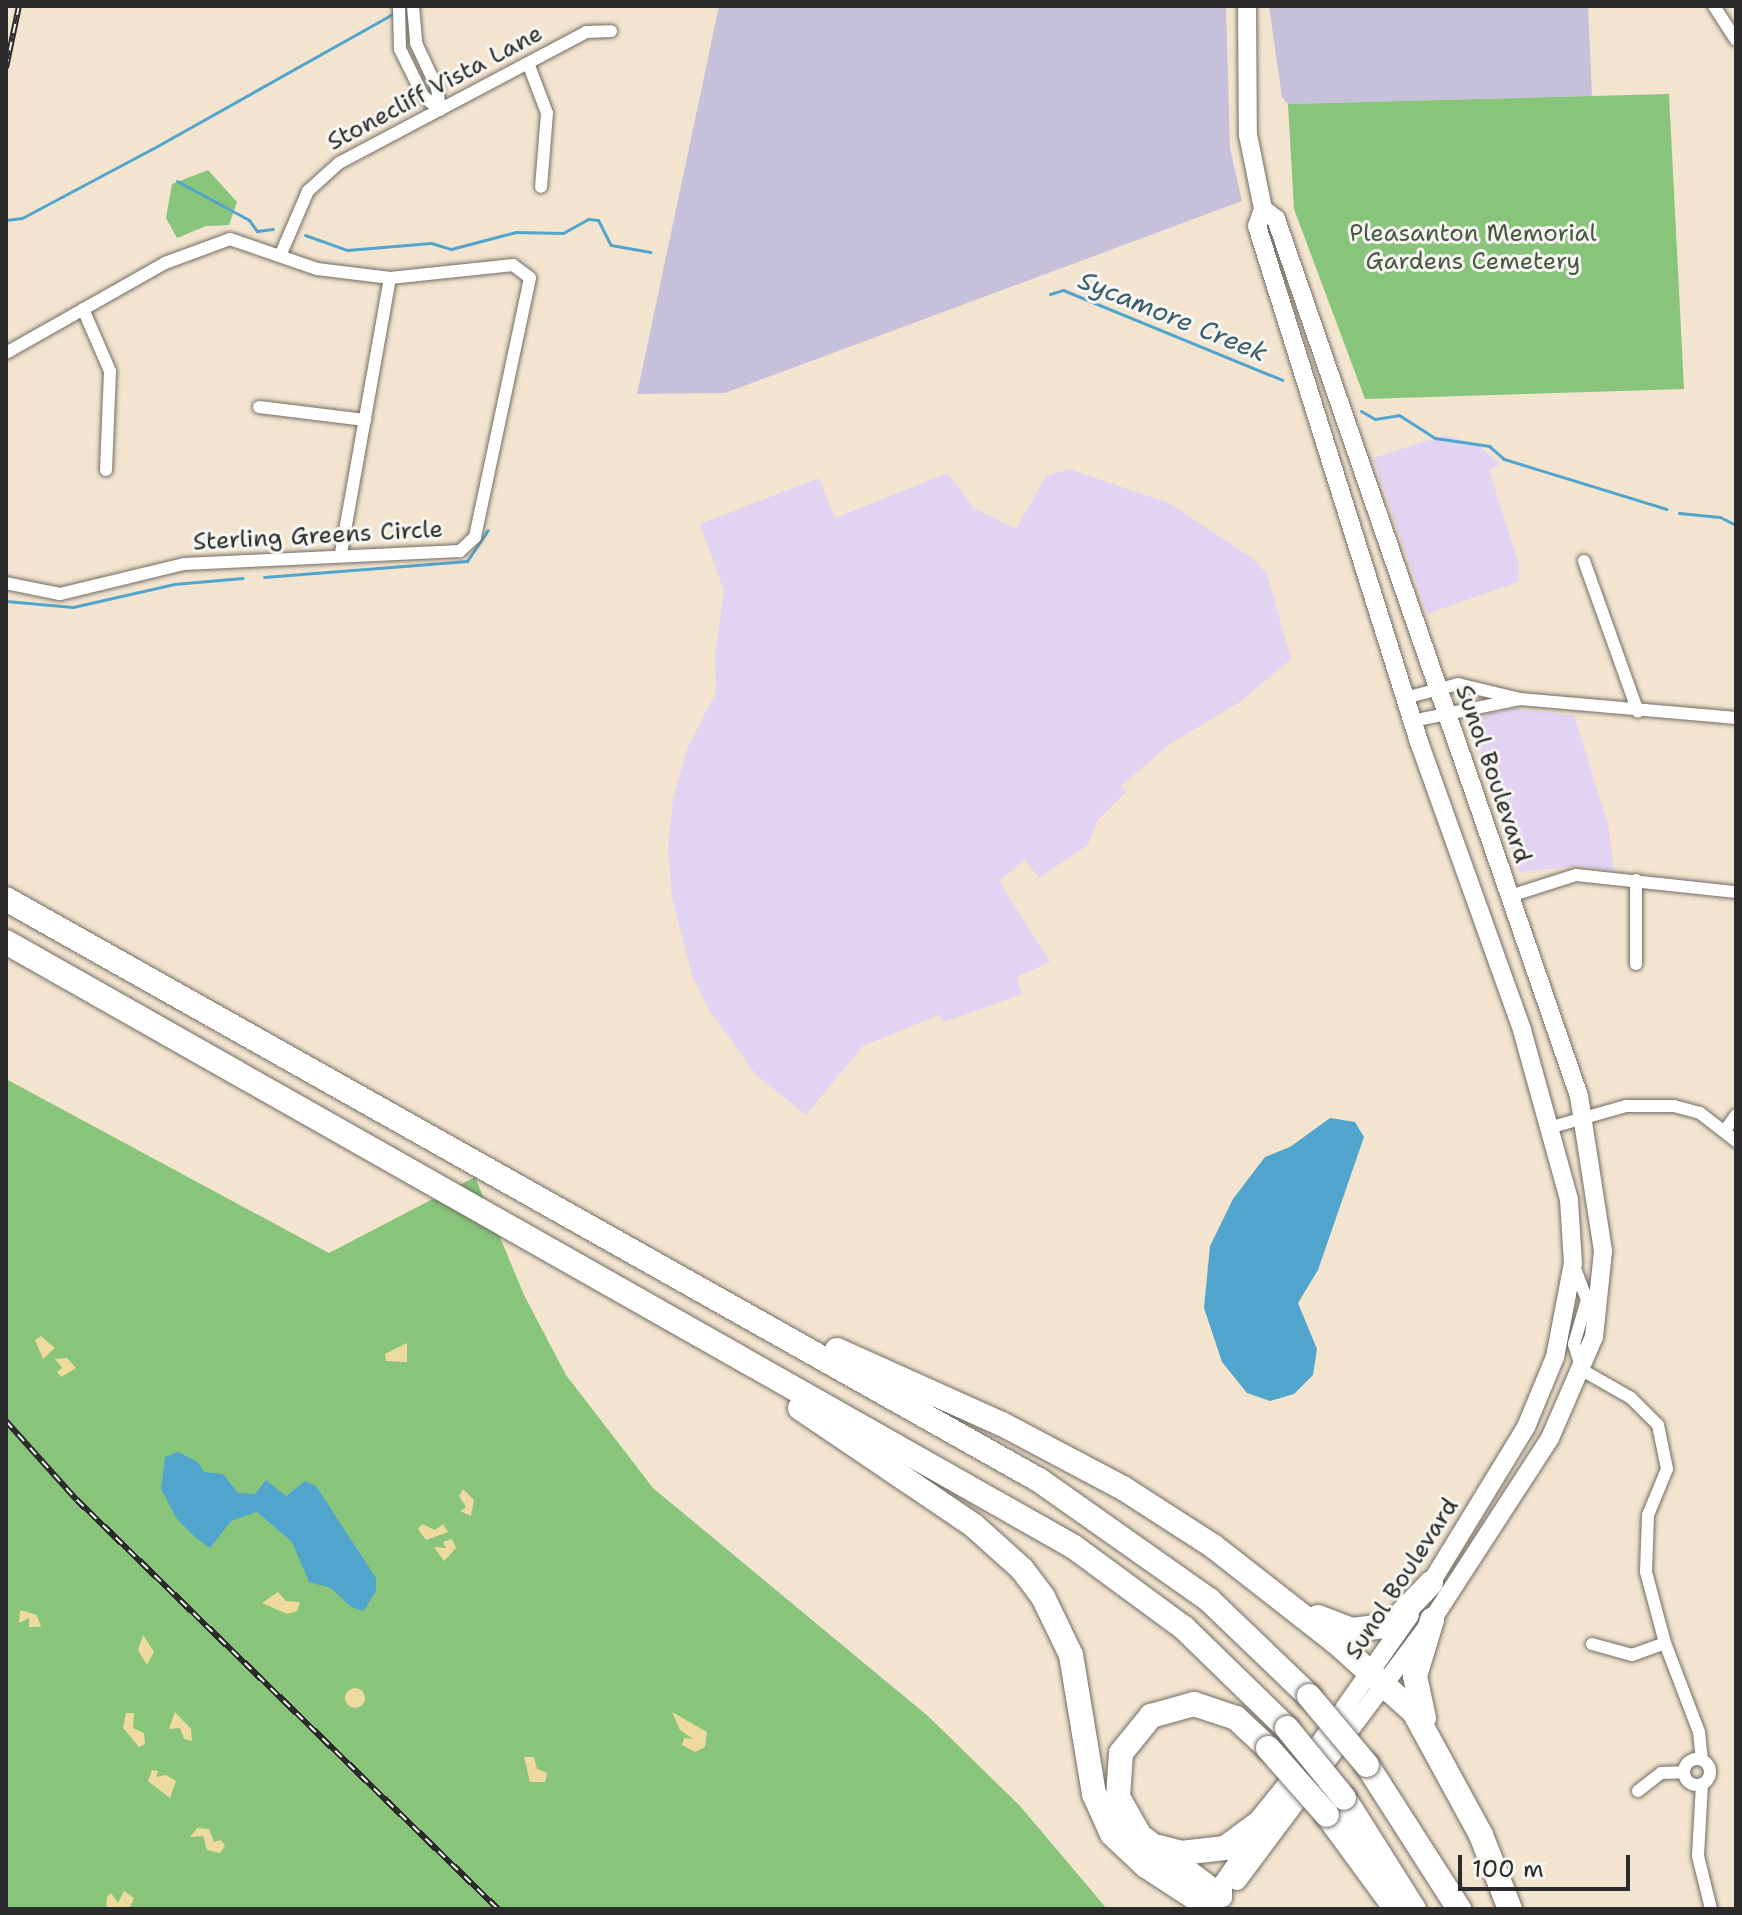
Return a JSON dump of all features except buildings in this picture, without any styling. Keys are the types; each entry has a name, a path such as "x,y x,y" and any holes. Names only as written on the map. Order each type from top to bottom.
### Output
{"highway":[{"path":"6,899 1098,1517 1209,1600 1309,1696 1367,1765 1459,1909"},
{"path":"6,942 1074,1547 1184,1628 1287,1728 1396,1909"},
{"path":"681,1280 1066,1455 1181,1524 1294,1607 1414,1712 1466,1807"},
{"path":"754,1366 786,1398 973,1525 1022,1569 1043,1597 1071,1655 1094,1794 1112,1834 1146,1866 1217,1905"},
{"path":"1294,1607 1331,1625 1372,1630 1409,1612 1431,1583"},
{"path":"1432,1620 1418,1653 1416,1693 1510,1909"},
{"path":"1217,1905 1140,1836 1118,1797 1117,1773 1132,1733 1151,1716 1175,1706 1216,1707 1268,1748 1335,1806 1414,1909"},
{"path":"1140,1836 1181,1853 1225,1848 1260,1822 1289,1786"}],"main road":[{"name":"Sunol Boulevard","path":"1217,1905 1376,1678 1541,1397 1567,1309 1573,1263 1565,1171 1552,1127 1412,721 1257,226 1263,209 1248,135 1247,6"},
{"name":"Sunol Boulevard","path":"1217,1905 1223,1883 1289,1786 1376,1678 1432,1620 1550,1438 1582,1370 1600,1306 1603,1251 1583,1118 1510,896 1276,219 1263,209"},
{"path":"1277,285 1295,313 1313,366 1328,371"}],"street":[{"path":"399,6 399,32 410,74 423,96 440,110"},
{"path":"413,6 413,30 437,88 440,110"},
{"path":"1714,6 1736,40"},
{"name":"Stonecliff Vista Lane","path":"280,256 308,191 321,176 586,32 611,31"},
{"path":"528,63 547,113 541,187"},
{"name":"Sterling Greens Circle","path":"6,353 165,263 230,239 317,269 390,278 513,265 530,278 475,537 460,551 341,553 184,564 60,594 6,583"},
{"path":"341,553 390,278"},
{"path":"83,309 110,371 106,470"},
{"path":"259,407 365,420"},
{"path":"1584,561 1638,712"},
{"path":"1405,698 1458,684 1520,699 1638,712 1736,718"},
{"path":"1412,721 1520,699"},
{"path":"1510,896 1576,875 1736,892"},
{"path":"1636,880 1636,964"},
{"path":"1552,1127 1637,1104 1674,1106 1700,1113 1726,1129 1736,1141"},
{"path":"1726,1129 1736,1115"},
{"name":"Sunol Boulevard","path":"1573,1263 1587,1300 1574,1344 1582,1370"},
{"path":"1582,1370 1631,1398 1658,1425 1667,1469 1648,1515 1646,1572 1665,1643 1699,1732 1702,1759 1710,1773 1702,1784 1698,1856 1711,1909"},
{"path":"1592,1644 1632,1655 1665,1643"},
{"path":"1684,1772 1692,1760 1702,1759"},
{"path":"1684,1772 1691,1783 1702,1784"},
{"path":"1638,1791 1661,1773 1684,1772"}],"shaded area":[{"path":"719,6 1226,6 1230,148 1242,201 725,393 637,394"},
{"path":"1269,6 1588,6 1592,96 1288,104 1282,97"},
{"path":"1445,435 1477,444 1500,464 1489,470 1519,564 1518,582 1427,614 1373,458"},
{"path":"1069,469 1169,503 1252,558 1267,574 1291,659 1240,702 1170,744 1121,786 1126,792 1097,821 1088,845 1039,878 1025,860 999,881 1050,962 1017,977 1022,994 944,1022 939,1015 863,1046 806,1115 757,1076 711,1013 692,975 672,898 668,848 673,799 687,749 716,692 715,655 724,591 700,524 819,478 835,518 947,473 974,508 1016,529 1046,476"},
{"path":"1515,709 1574,715 1608,824 1614,870 1578,866 1519,872 1473,732 1478,716"}],"green space":[{"name":"Pleasanton Memorial Gardens Cemetery","path":"1669,94 1684,389 1365,399 1294,209 1288,104"},
{"path":"208,170 237,202 229,225 206,226 177,238 166,218 172,184"},
{"path":"6,1079 329,1253 475,1177 524,1295 566,1375 653,1488 929,1717 1020,1806 1107,1909 6,1909"}],"sand":[{"path":"41,1336 55,1348 43,1359 35,1340"},
{"path":"407,1343 407,1362 386,1361 385,1354"},
{"path":"67,1358 76,1368 61,1377 57,1372 62,1368 55,1359"},
{"path":"463,1489 474,1500 471,1516 460,1511 466,1507 459,1496"},
{"path":"422,1524 435,1530 443,1524 448,1532 426,1540 418,1529"},
{"path":"452,1539 456,1548 444,1561 434,1547 446,1548 443,1542"},
{"path":"278,1592 286,1601 300,1602 297,1611 287,1614 262,1603"},
{"path":"20,1610 37,1615 41,1627 29,1627 29,1618 19,1623"},
{"path":"143,1635 154,1652 147,1665 138,1650"},
{"path":"351,1688 359,1688 365,1698 359,1708 351,1708 345,1702 345,1694"},
{"path":"175,1712 191,1729 192,1741 184,1739 180,1728 169,1729"},
{"path":"672,1712 707,1732 705,1747 695,1752 682,1745 684,1738 693,1739 680,1730"},
{"path":"126,1713 134,1713 133,1728 144,1733 145,1744 139,1747 123,1728"},
{"path":"524,1757 534,1757 537,1769 547,1773 545,1782 530,1782"},
{"path":"152,1770 158,1771 156,1777 166,1775 176,1781 170,1798 148,1781"},
{"path":"197,1828 209,1829 214,1842 221,1840 225,1846 220,1853 207,1850 203,1836 190,1837"},
{"path":"124,1891 134,1898 129,1909 106,1909 107,1897 111,1893 118,1903"}],"water":[{"path":"1330,1118 1355,1122 1364,1137 1318,1270 1298,1303 1317,1349 1313,1375 1294,1394 1270,1401 1247,1393 1222,1362 1204,1308 1210,1246 1233,1199 1265,1157 1290,1147"},
{"path":"178,1452 198,1462 204,1472 223,1474 238,1493 255,1494 266,1480 286,1496 305,1481 316,1486 376,1578 376,1591 364,1611 351,1607 331,1588 309,1582 292,1542 257,1512 231,1521 210,1548 197,1539 177,1519 161,1489 165,1457"}],"waterway":[{"path":"6,220 22,218 152,149 396,12"},
{"name":"Sycamore Creek","path":"177,181 249,220 257,231 273,229"},
{"name":"Sycamore Creek","path":"305,235 347,250 431,243 451,249 516,232 563,233 588,219 598,220 611,245 650,252"},
{"name":"Sycamore Creek","path":"1050,294 1063,290 1282,380"},
{"name":"Sycamore Creek","path":"1361,411 1375,419 1399,415 1435,438 1489,446 1504,459 1667,509"},
{"name":"Sycamore Creek","path":"1679,513 1720,517 1736,525"},
{"path":"264,577 467,561 488,530"},
{"path":"6,601 73,607 174,584 243,578"}],"railway":[{"path":"6,68 19,6"},
{"path":"6,1421 77,1500 498,1909"}]}
